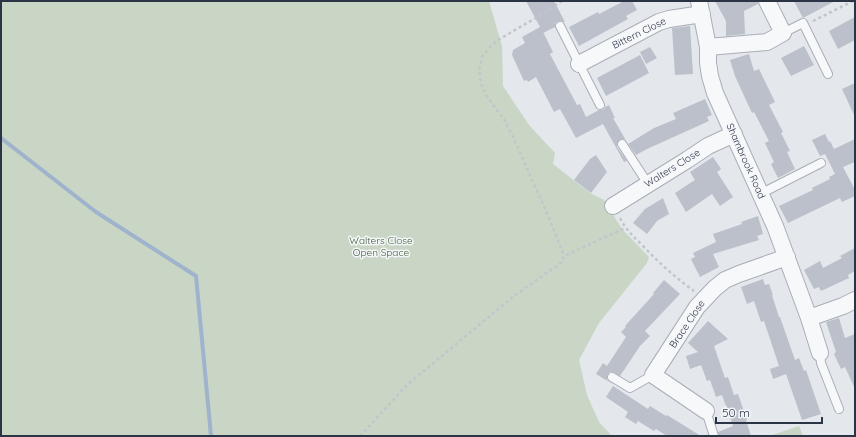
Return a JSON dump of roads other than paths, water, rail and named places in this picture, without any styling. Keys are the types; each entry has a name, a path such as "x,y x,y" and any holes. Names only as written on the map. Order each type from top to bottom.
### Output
{"street":[{"path":"708,47 767,42 784,34 767,1"},
{"name":"Shambrook Road","path":"701,7 708,47 710,76 775,226 809,318 820,353"},
{"name":"Bittern Close","path":"579,64 659,22 701,7"},
{"name":"Walters Close","path":"613,206 708,146 734,134"},
{"name":"Brace Close","path":"653,375 697,307 715,288 725,280 786,257"},
{"path":"809,318 843,306 855,300"},
{"path":"653,375 706,411"}],"lane":[{"path":"784,34 803,23 828,74"},
{"path":"560,26 600,105"},
{"path":"622,144 648,184"},
{"path":"760,194 821,163"},
{"name":"Shambrook Road","path":"820,353 821,363 839,409"},
{"path":"612,377 630,388 653,375"},
{"path":"706,411 714,436"}],"waterway":[{"path":"1,138 96,212 196,276 211,436"}],"park label":[{"name":"Walters Close Open Space","path":"381,246"}]}
